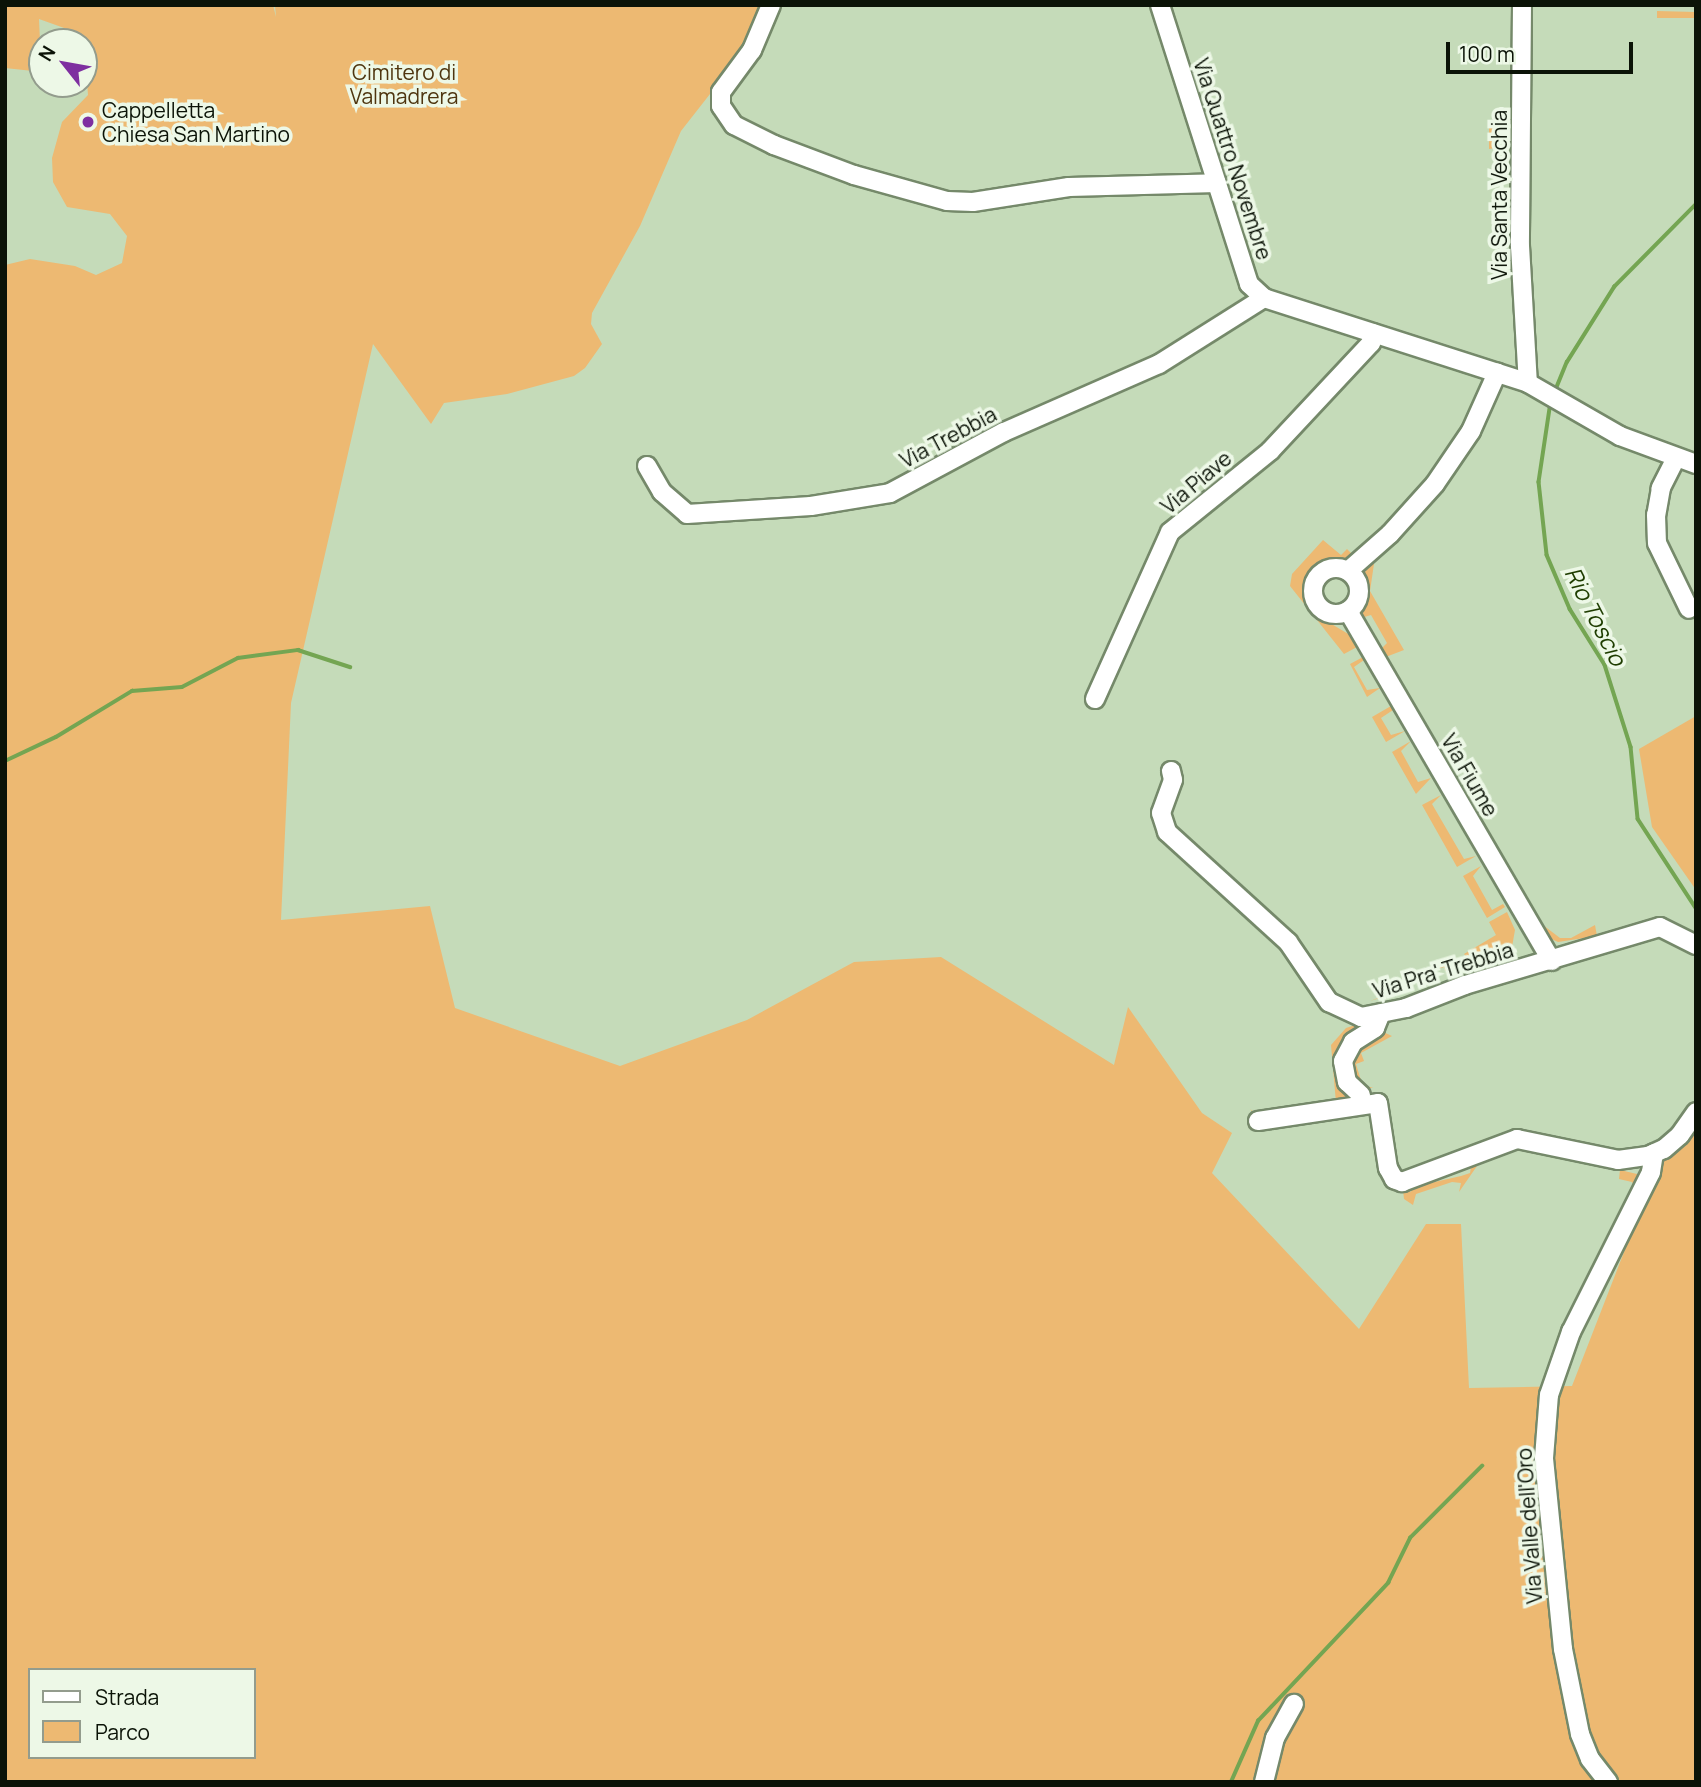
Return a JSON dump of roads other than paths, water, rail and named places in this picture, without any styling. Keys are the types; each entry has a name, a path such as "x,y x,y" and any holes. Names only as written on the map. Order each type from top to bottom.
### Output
{"street":[{"path":"771,5 752,50 721,92 721,106 734,125 854,175 947,201 973,202 1069,187 1217,183"},
{"name":"Via Quattro Novembre","path":"1160,5 1249,284 1264,298"},
{"name":"Via Santa Vecchia","path":"1522,5 1520,246 1528,383"},
{"path":"1264,298 1528,383 1620,436 1696,464"},
{"name":"Via Trebbia","path":"647,466 662,492 687,514 811,506 890,493 1004,432 1159,364 1264,298"},
{"name":"Via Piave","path":"1095,699 1170,532 1270,451 1371,343 1373,333"},
{"path":"1348,571 1390,534 1435,484 1471,431 1497,373"},
{"path":"1676,458 1661,488 1656,515 1657,543 1689,609"},
{"path":"1330,568 1348,571 1358,585 1358,596 1348,611 1324,611 1313,588 1316,579 1330,568"},
{"name":"Via Fiume","path":"1348,611 1552,961"},
{"name":"Via Pra' Trebbia","path":"1171,771 1172,780 1161,813 1167,832 1288,942 1329,1002 1361,1017 1660,927 1696,945"},
{"path":"1361,1095 1347,1082 1343,1061 1353,1042 1375,1028 1381,1013"},
{"path":"1258,1121 1378,1103 1388,1168 1394,1179 1402,1182 1517,1139 1618,1160 1654,1153 1680,1135 1696,1112"},
{"name":"Via Valle dell'Oro","path":"1608,1782 1590,1759 1580,1734 1563,1649 1545,1445 1549,1395 1572,1332 1651,1172 1654,1153"},
{"path":"1264,1782 1275,1738 1294,1704"}],"waterway":[{"name":"Rio Toscio","path":"1555,391 1567,362 1614,287 1696,204"},
{"name":"Rio Toscio","path":"1551,402 1539,482 1547,555 1570,609 1605,665 1631,747 1638,819 1696,908"},
{"path":"5,761 56,737 132,691 182,687 238,658 298,650 350,667"},
{"path":"1231,1782 1258,1721 1388,1583 1410,1538 1482,1466"}],"place":[{"name":"Cappelletta Chiesa San Martino","path":"88,122"}],"park label":[{"name":"Cimitero di Valmadrera","path":"404,84"}]}
